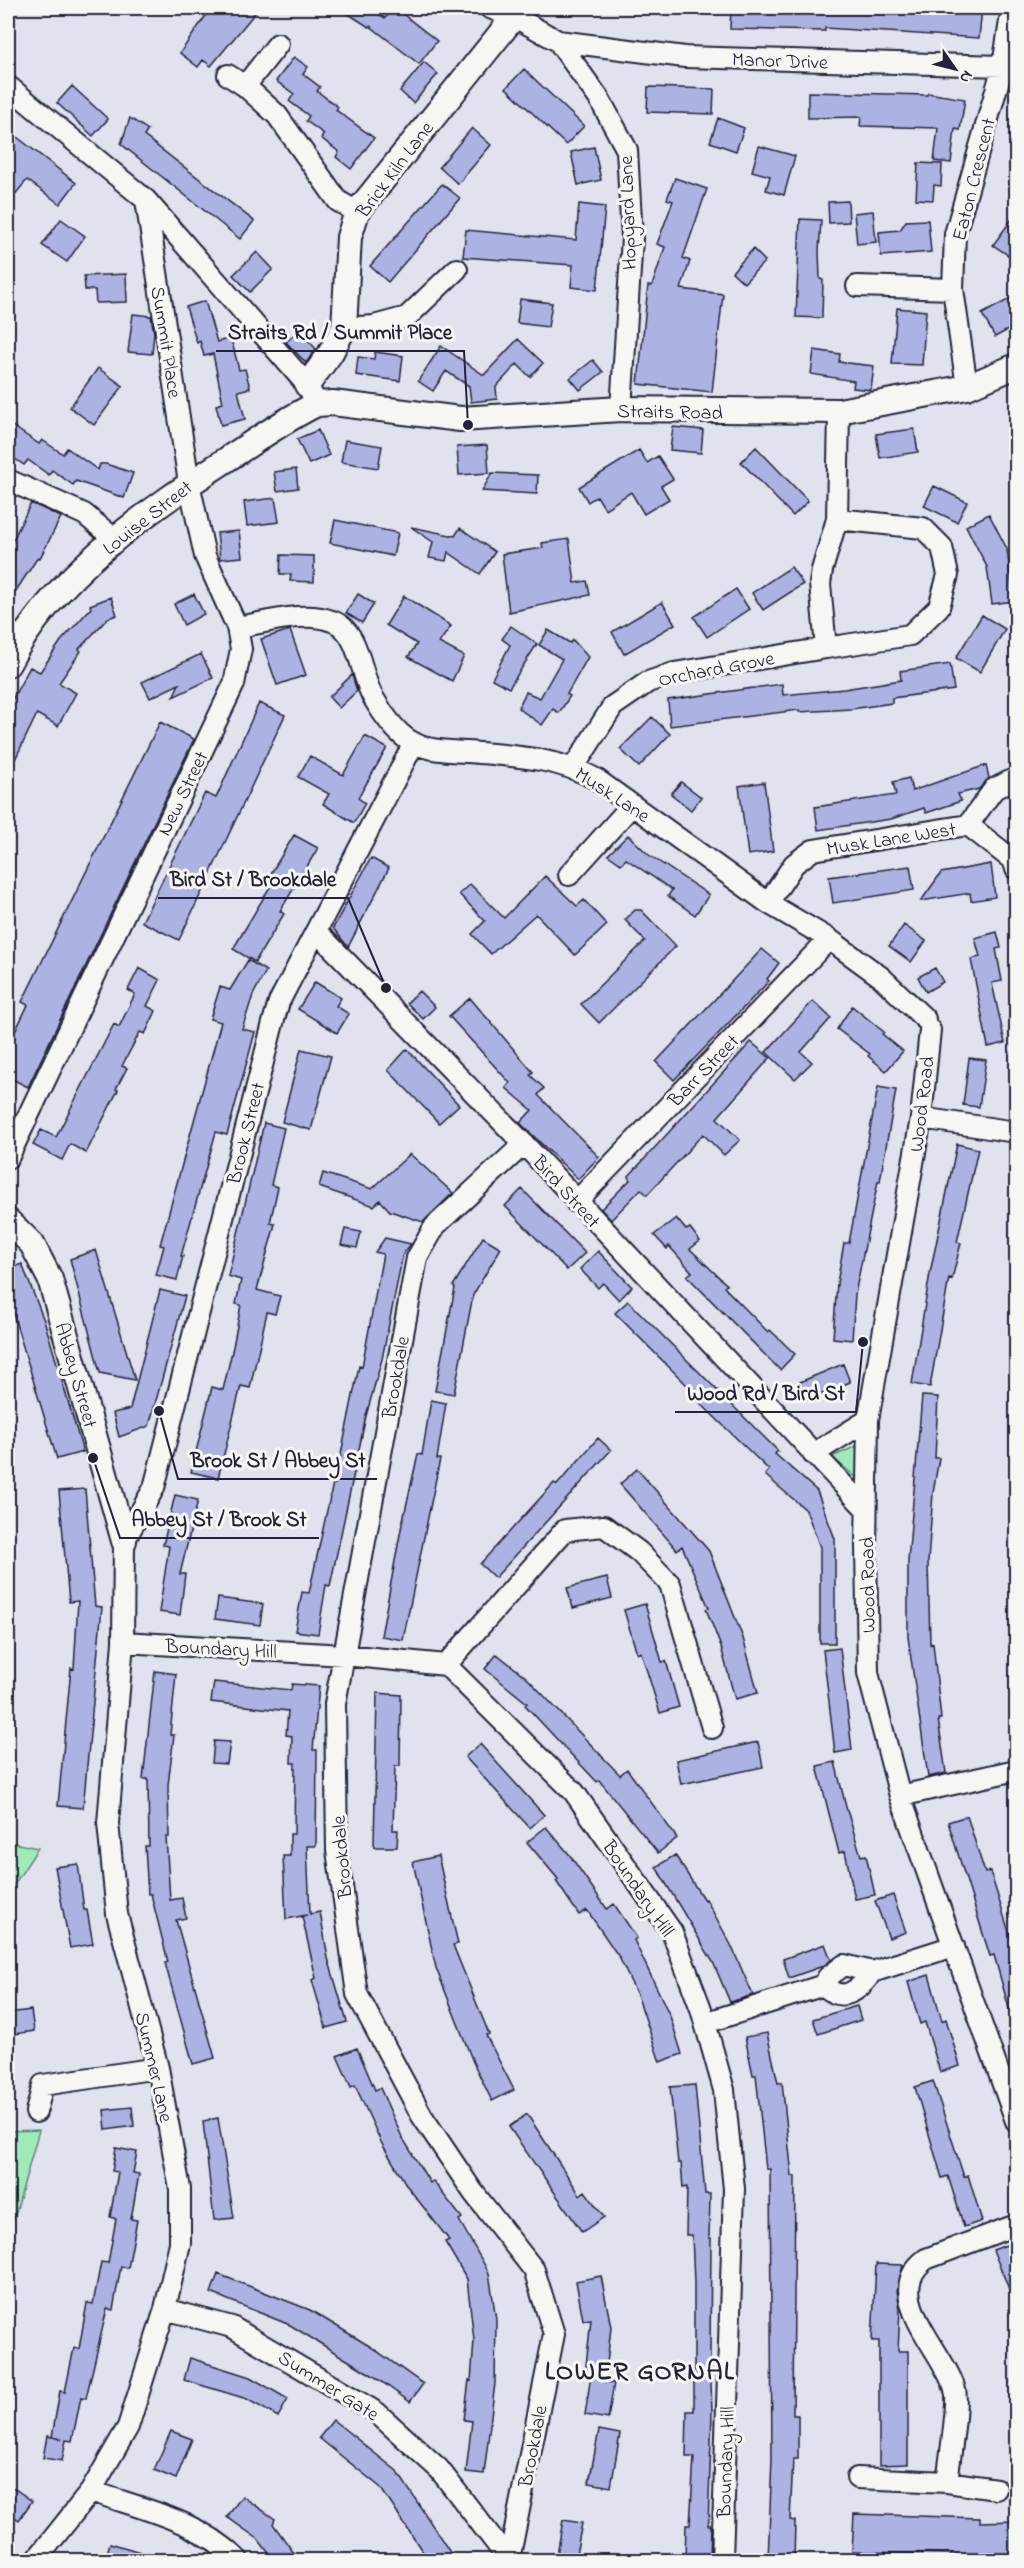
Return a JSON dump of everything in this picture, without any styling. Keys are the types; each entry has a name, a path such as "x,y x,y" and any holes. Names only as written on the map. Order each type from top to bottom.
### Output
{"street":[{"name":"Hopyard Lane","path":"490,8 517,13 522,21 558,41 600,100 627,150 632,238 621,409"},
{"name":"Eaton Crescent","path":"967,387 953,289 956,234 1003,66 1012,8"},
{"name":"Brick Kiln Lane","path":"312,395 344,328 349,237 357,212 517,13"},
{"name":"Manor Drive","path":"558,41 685,57 1003,66"},
{"path":"278,44 236,80 276,115 338,201 357,212"},
{"path":"8,86 146,200 312,395"},
{"name":"Summit Place","path":"146,200 189,483"},
{"path":"344,328 374,326 407,317 457,269"},
{"path":"856,286 953,289"},
{"name":"Straits Road","path":"312,395 333,403 460,419 621,409 840,411 967,387 1015,370"},
{"name":"Louise Street","path":"8,664 14,634 64,585 116,540 189,483 312,395"},
{"path":"826,648 820,584 837,519 840,411"},
{"path":"8,480 84,514 116,540"},
{"name":"New Street","path":"8,1158 234,684 241,650 237,627 205,556 189,483"},
{"name":"Orchard Grove","path":"574,767 613,706 648,682 674,673 910,635 939,607 948,575 942,547 923,528 837,519"},
{"path":"237,627 308,617 334,621 348,633 373,698 400,732 414,743"},
{"name":"Musk Lane","path":"414,743 438,749 548,759 574,767 596,779 768,903 829,939 881,977 928,1024"},
{"name":"Brook Street","path":"124,1541 154,1488 273,1019 414,743"},
{"name":"Musk Lane West","path":"768,903 794,864 813,850 969,825 994,789 1017,777"},
{"path":"569,875 632,804"},
{"path":"969,825 1014,861 1017,869"},
{"name":"Bird Street","path":"317,932 524,1144 866,1509"},
{"name":"Barr Street","path":"576,1202 829,939"},
{"name":"Wood Road","path":"928,1024 921,1118 868,1420 866,1509 868,1673 900,1796 1017,2121"},
{"path":"921,1118 1017,1132"},
{"name":"Brookdale","path":"509,2560 554,2334 534,2270 472,2192 422,2116 357,1994 337,1850 335,1704 417,1258 435,1226 524,1144"},
{"name":"Abbey Street","path":"8,1221 32,1244 50,1279 124,1541"},
{"path":"813,1454 868,1420"},
{"path":"446,1665 565,1530 604,1526 639,1552 670,1584 712,1728"},
{"name":"Summer Lane","path":"36,2560 91,2491 128,2427 165,2309 180,2243 180,2189 158,2068 117,1914 108,1823 123,1642 124,1541"},
{"name":"Boundary Hill","path":"123,1642 344,1655 446,1665 574,1792 672,1932 705,2024 724,2090 734,2189 722,2560"},
{"path":"900,1796 1017,1770"},
{"path":"705,2024 824,1985 828,1977 844,1965 872,1972 954,1946"},
{"path":"824,1985 830,1992 842,1995 862,1988 872,1972"},
{"path":"36,2112 43,2085 158,2068"},
{"path":"947,2482 956,2391 910,2303 907,2287 913,2268 926,2259 1017,2225"},
{"name":"Summer Gate","path":"165,2309 232,2327 376,2412 440,2469 509,2560"},
{"path":"857,2478 947,2482 996,2489"},
{"path":"91,2491 202,2531 225,2547 238,2560"}],"green space":[{"path":"859,1445 857,1478 832,1457"},
{"path":"8,1575 14,1597 15,1706 8,1706"},
{"path":"8,1842 38,1848 8,1894"},
{"path":"39,2130 8,2241 8,2131"}],"building":[{"path":"211,8 259,8 211,66 203,60 198,67 180,53"},
{"path":"339,8 368,8 385,18 395,8 437,41 419,64 370,26"},
{"path":"731,8 982,8 979,38 825,28 825,31 730,29"},
{"path":"294,57 308,67 303,74 320,87 317,91 338,107 336,110 374,138 351,169 336,157 339,152 321,138 324,134 306,121 309,116 289,101 294,94 276,81"},
{"path":"424,62 438,74 413,103 400,91"},
{"path":"524,69 584,126 566,145 506,88"},
{"path":"72,86 108,119 93,136 57,103"},
{"path":"648,87 714,89 713,114 647,112"},
{"path":"808,92 927,95 928,93 965,99 960,130 955,129 951,163 934,161 938,128 860,126 861,117 808,118"},
{"path":"130,118 148,130 144,136 254,221 240,239 121,144"},
{"path":"718,118 744,128 736,151 710,142"},
{"path":"472,128 491,145 458,184 439,167"},
{"path":"8,130 76,183 60,204 27,180 8,203"},
{"path":"759,146 795,156 784,195 766,190 770,176 752,171"},
{"path":"594,147 601,180 578,185 571,152"},
{"path":"918,163 942,164 941,186 934,185 933,200 916,199"},
{"path":"675,178 707,189 683,258 690,261 681,289 723,294 712,392 638,384 648,286 652,286 665,247 657,244 673,201 667,199"},
{"path":"442,184 460,198 388,282 370,266"},
{"path":"848,201 849,222 829,223 828,202"},
{"path":"579,204 605,207 597,290 571,287 573,265 463,257 466,230 576,240"},
{"path":"873,211 876,242 857,244 854,213"},
{"path":"1017,212 1017,261 993,245"},
{"path":"61,219 85,236 67,262 42,245"},
{"path":"800,219 821,220 819,251 820,279 823,280 822,318 796,317"},
{"path":"928,220 931,252 881,256 879,232 900,230 906,221"},
{"path":"753,249 765,261 744,283 732,272"},
{"path":"257,252 273,269 250,292 233,275"},
{"path":"126,274 127,302 96,303 95,290 85,290 84,276"},
{"path":"1017,295 1017,325 995,337 982,314"},
{"path":"520,299 552,303 548,327 517,323"},
{"path":"205,301 217,342 231,338 239,370 245,369 250,388 238,391 245,419 221,425 216,405 223,403 213,354 204,356 200,341 197,343 186,307"},
{"path":"897,308 926,311 922,365 892,364"},
{"path":"133,314 151,316 154,333 152,354 128,352"},
{"path":"299,330 316,349 306,363 286,342"},
{"path":"518,339 543,363 530,377 517,364 496,387 497,399 471,402 469,386 446,371 433,391 418,381 441,346 484,375"},
{"path":"814,350 840,354 839,362 874,366 871,390 853,388 854,381 811,374"},
{"path":"375,352 403,356 400,381 356,375 358,357 374,359"},
{"path":"593,360 603,372 580,390 570,378"},
{"path":"98,368 123,386 94,425 70,407"},
{"path":"8,423 39,444 42,440 63,454 67,448 98,470 100,464 106,464 133,473 124,498 76,481 73,485 52,470 49,475 28,460 24,465 8,454"},
{"path":"673,427 703,430 701,453 670,450"},
{"path":"914,429 918,452 880,458 876,434"},
{"path":"318,430 329,455 309,464 297,439"},
{"path":"345,440 382,446 378,468 341,462"},
{"path":"487,445 489,473 459,475 457,447"},
{"path":"756,447 808,501 793,516 741,462"},
{"path":"639,450 647,463 658,456 673,479 661,486 669,499 644,514 631,492 605,509 597,496 588,502 579,487"},
{"path":"296,469 298,488 277,491 274,472"},
{"path":"492,473 538,475 537,494 482,491"},
{"path":"934,486 967,502 957,522 924,506"},
{"path":"275,498 279,522 247,526 244,502"},
{"path":"31,503 61,517 40,558 38,557 8,603 8,550"},
{"path":"989,514 1007,549 1014,601 992,604 987,567 966,526"},
{"path":"335,520 398,533 393,556 330,543"},
{"path":"411,527 455,536 460,528 495,552 480,574 448,552 446,561 429,558 433,542"},
{"path":"239,531 242,557 220,559 217,533"},
{"path":"569,539 575,583 587,581 590,595 509,612 502,554 543,548 542,543"},
{"path":"281,555 314,556 314,582 290,581 291,574 280,574"},
{"path":"791,567 803,584 763,610 752,593"},
{"path":"736,589 749,609 707,637 694,617"},
{"path":"194,594 204,614 184,625 174,604"},
{"path":"358,594 374,604 362,623 346,613"},
{"path":"404,596 451,626 439,643 464,656 452,681 408,657 417,644 386,625"},
{"path":"111,597 117,615 108,618 79,649 81,651 59,683 76,693 58,726 37,714 8,774 8,707 30,667 40,672 61,641 91,608 90,605"},
{"path":"662,602 675,624 624,654 612,632"},
{"path":"982,615 1005,629 980,672 956,658"},
{"path":"511,626 537,644 509,688 492,679 510,645 502,639"},
{"path":"290,630 306,675 277,685 261,639"},
{"path":"548,630 570,643 573,640 588,657 567,694 570,696 559,713 553,709 542,725 518,708 526,692 540,698 562,659 539,645"},
{"path":"201,654 213,678 173,697 179,684 150,698 142,682"},
{"path":"950,664 954,690 892,698 892,703 851,709 799,712 799,710 670,726 668,700 782,684 783,695 844,689 901,680 900,671"},
{"path":"352,675 357,691 339,708 329,697"},
{"path":"259,703 285,715 179,940 142,922 205,793 216,798"},
{"path":"652,717 670,734 639,767 620,749"},
{"path":"160,722 194,739 28,1087 8,1077 8,1046 28,1005 22,1002"},
{"path":"365,736 387,748 358,798 365,803 354,823 323,804 329,794 298,777 310,756 343,775"},
{"path":"986,765 989,778 979,789 958,794 961,801 926,813 924,808 891,819 818,830 815,807 896,795 893,782 909,778 912,791"},
{"path":"681,782 701,797 691,810 671,794"},
{"path":"764,782 773,851 748,855 739,786"},
{"path":"294,835 318,848 280,911 284,914 255,962 233,949 270,887 265,883"},
{"path":"628,835 649,855 709,895 695,915 668,896 672,890 626,859 621,864 608,855"},
{"path":"371,858 389,868 348,947 333,928"},
{"path":"991,864 995,897 971,901 970,893 921,901 941,873"},
{"path":"910,866 914,890 833,903 829,877"},
{"path":"545,876 577,906 584,900 607,925 575,955 536,914 491,954 472,934 485,921 459,894 470,884 504,918"},
{"path":"635,910 641,910 676,946 599,1023 581,1004 645,941 625,920"},
{"path":"904,925 926,941 911,962 889,946"},
{"path":"997,932 1001,948 996,949 1002,981 992,983 1005,1043 988,1047 971,959 980,957 975,938"},
{"path":"762,949 779,963 767,979 769,981 674,1080 656,1062"},
{"path":"248,960 266,971 253,995 242,1029 255,1032 227,1135 216,1132 181,1256 183,1256 177,1280 156,1275 164,1246 160,1245 221,1022 210,1019 220,987 230,990"},
{"path":"139,968 160,980 147,1006 156,1011 145,1034 140,1032 122,1066 127,1068 116,1089 118,1090 86,1153 70,1144 62,1160 33,1145 41,1130 56,1137 114,1024 119,1027 135,994 128,990"},
{"path":"935,968 943,982 926,992 918,977"},
{"path":"315,982 341,998 336,1006 349,1014 337,1033 298,1009"},
{"path":"419,991 435,1007 423,1019 407,1003"},
{"path":"470,998 533,1072 530,1075 544,1088 538,1095 599,1157 578,1179 520,1123 532,1110 506,1088 510,1083 449,1016"},
{"path":"813,1001 831,1018 801,1052 812,1062 795,1079 766,1052"},
{"path":"852,1006 903,1051 886,1071 868,1056 870,1054 837,1029"},
{"path":"751,1042 770,1058 717,1118 740,1140 724,1155 703,1134 647,1195 641,1189 611,1220 601,1209 630,1180 628,1177"},
{"path":"301,1049 331,1056 311,1130 282,1122"},
{"path":"407,1049 459,1105 439,1123 388,1070"},
{"path":"969,1058 986,1060 979,1107 963,1105"},
{"path":"878,1087 896,1090 880,1181 878,1181 855,1294 852,1340 833,1338 837,1283 844,1243 849,1243"},
{"path":"264,1123 284,1128 271,1185 278,1187 270,1223 275,1224 257,1290 280,1296 275,1314 267,1312 250,1388 241,1386 218,1478 191,1472 212,1387 223,1390 233,1347 241,1305 236,1304 241,1280 228,1276"},
{"path":"957,1144 978,1149 957,1242 961,1243 952,1279 949,1278 930,1387 912,1384 930,1273"},
{"path":"410,1154 453,1193 423,1222 390,1211 380,1200 374,1206 319,1187 323,1173 372,1189"},
{"path":"522,1189 585,1253 567,1270 505,1206"},
{"path":"676,1218 686,1230 690,1228 700,1241 690,1249 727,1285 724,1287 768,1332 770,1330 795,1354 780,1370 687,1276 692,1272 669,1246 667,1249 654,1235"},
{"path":"345,1229 361,1232 357,1248 341,1245"},
{"path":"483,1237 501,1248 473,1295 454,1394 435,1391 455,1288 453,1286"},
{"path":"385,1238 411,1244 403,1254 382,1359 366,1416 330,1586 326,1585 318,1634 295,1631 302,1592 309,1593 333,1483 335,1484 359,1366 362,1367 383,1254 375,1252"},
{"path":"96,1250 135,1380 100,1373 70,1259"},
{"path":"598,1251 632,1287 619,1300 603,1283 598,1288 580,1269"},
{"path":"22,1264 45,1323 83,1452 57,1459 8,1297 8,1269"},
{"path":"160,1290 185,1296 149,1426 119,1437 113,1413 130,1409"},
{"path":"628,1301 778,1451 775,1454 817,1491 835,1539 835,1643 820,1643 820,1547 806,1510 765,1475 769,1470 696,1399 698,1396 615,1313"},
{"path":"843,1364 850,1382 808,1400 800,1382"},
{"path":"922,1396 938,1397 935,1458 939,1458 933,1493 928,1561 930,1644 933,1643 941,1719 938,1719 946,1773 928,1777 908,1637 908,1561"},
{"path":"431,1400 446,1403 437,1459 440,1459 403,1640 381,1636 401,1529 418,1454 422,1455"},
{"path":"598,1438 611,1450 495,1578 480,1564 554,1483 557,1485"},
{"path":"637,1469 709,1551 743,1638 758,1693 735,1699 721,1647 706,1609 709,1608 682,1546 677,1550 620,1484"},
{"path":"85,1489 95,1606 102,1607 83,1808 58,1806 71,1668 74,1669 78,1601 69,1602 59,1491"},
{"path":"175,1495 198,1500 180,1574 185,1574 180,1615 159,1612 169,1546 163,1545"},
{"path":"607,1578 612,1598 573,1608 567,1588"},
{"path":"218,1598 263,1604 260,1625 215,1619"},
{"path":"645,1604 662,1662 666,1661 679,1707 660,1713 641,1652 637,1654 624,1610"},
{"path":"840,1648 852,1750 835,1753 823,1650"},
{"path":"497,1654 527,1678 620,1775 627,1769 677,1838 658,1853 599,1780 597,1782 565,1748 525,1705 527,1703 485,1669"},
{"path":"155,1671 176,1674 170,1735 174,1735 168,1785 169,1837 166,1837 170,1900 182,1898 186,1918 176,1920 215,2058 193,2064 165,1963 168,1962 151,1894 148,1894 145,1846 149,1846 148,1779 143,1779"},
{"path":"214,1682 291,1690 292,1684 319,1686 313,1750 317,1750 316,1846 307,1846 310,1914 320,1912 328,1958 347,2022 326,2028 312,1980 316,1978 302,1916 307,1915 286,1919 283,1856 290,1856 290,1834 294,1834 295,1763 291,1763 292,1736 286,1735 288,1711 211,1702"},
{"path":"377,1693 401,1695 400,1766 395,1766 393,1830 398,1830 397,1847 374,1847"},
{"path":"214,1741 230,1742 227,1764 212,1763"},
{"path":"758,1742 763,1767 681,1784 676,1760"},
{"path":"480,1744 544,1815 530,1828 465,1757"},
{"path":"835,1762 861,1856 866,1855 875,1895 855,1899 845,1851 839,1853 817,1766"},
{"path":"967,1816 985,1873 990,1871 1017,1958 1017,2019 1012,2019 994,1955 990,1956 948,1822"},
{"path":"546,1827 569,1854 607,1909 614,1904 637,1938 634,1940 670,2016 682,2054 660,2062 638,1997 619,1957 587,1910 579,1915 556,1881 558,1879 527,1842"},
{"path":"675,1855 704,1900 706,1899 731,1945 753,1995 730,2002 713,1962 656,1867"},
{"path":"438,1856 458,1944 453,1945 489,2034 486,2035 514,2090 492,2101 473,2062 436,1968 413,1862"},
{"path":"78,1864 84,1910 87,1910 93,1944 70,1948 55,1867"},
{"path":"893,1895 906,1932 889,1938 875,1901"},
{"path":"825,1944 831,1960 823,1966 789,1978 783,1959"},
{"path":"929,1975 942,2021 946,2019 960,2066 940,2072 925,2022 920,2024 908,1982"},
{"path":"857,2006 861,2020 818,2034 813,2019"},
{"path":"31,2010 34,2031 8,2035 8,2013"},
{"path":"767,2033 778,2083 782,2082 792,2176 795,2176 793,2415 798,2415 798,2459 793,2459 790,2520 795,2521 794,2560 768,2560 772,2459 770,2169 766,2169 756,2075 753,2075 745,2037"},
{"path":"357,2048 375,2090 380,2088 402,2137 430,2183 433,2181 462,2218 459,2220 489,2273 496,2319 495,2383 484,2474 466,2472 472,2421 464,2420 469,2380 471,2381 474,2340 467,2279 445,2242 449,2240 407,2186 382,2144 355,2085 351,2087 337,2056"},
{"path":"933,2081 964,2177 968,2175 982,2221 964,2227 948,2176 942,2178 915,2087"},
{"path":"695,2085 705,2194 710,2194 712,2412 708,2525 711,2525 710,2560 685,2560 686,2525 690,2525 694,2457 686,2457 687,2411 694,2411 694,2282 692,2235 686,2235 687,2187 683,2188 681,2163 678,2163 670,2087"},
{"path":"132,2107 134,2126 106,2130 104,2110"},
{"path":"527,2114 580,2195 585,2191 604,2217 582,2232 509,2127"},
{"path":"218,2118 234,2218 214,2220 203,2121"},
{"path":"116,2148 137,2152 133,2173 139,2174 131,2219 137,2220 128,2268 121,2266 113,2310 107,2309 86,2398 81,2397 72,2441 66,2440 62,2461 43,2458 47,2436 52,2437 60,2391 65,2392 74,2348 79,2349 87,2303 93,2304 101,2262 108,2263 116,2219 110,2217 118,2172 112,2171"},
{"path":"1017,2241 1017,2306 1016,2306 993,2250"},
{"path":"876,2264 903,2265 897,2290 900,2309 898,2351 908,2351 908,2464 879,2465 879,2341 872,2341"},
{"path":"218,2274 310,2310 371,2347 423,2384 410,2402 372,2375 290,2325 211,2293"},
{"path":"601,2276 611,2327 605,2382 614,2383 608,2419 585,2415 591,2375 585,2375 591,2319 583,2320 576,2281"},
{"path":"190,2358 250,2377 288,2399 278,2417 247,2399 184,2380"},
{"path":"333,2420 397,2471 455,2560 428,2560 380,2487 319,2438"},
{"path":"599,2430 620,2434 611,2487 589,2483"},
{"path":"171,2431 192,2439 176,2479 154,2470"},
{"path":"8,2484 32,2501 19,2520 8,2512"},
{"path":"242,2496 275,2519 273,2524 299,2560 274,2560 258,2539 227,2517"},
{"path":"854,2514 980,2518 980,2522 1017,2521 1017,2554 1014,2554 1014,2560 955,2560 955,2554 852,2552"},
{"path":"563,2520 582,2523 575,2560 556,2560"},
{"path":"110,2543 154,2556 154,2560 105,2560"}],"place":[{"name":"Straits Rd / Summit Place","path":"468,425"},
{"name":"Bird St / Brookdale","path":"386,988"},
{"name":"Wood Rd / Bird St","path":"863,1342"},
{"name":"Brook St / Abbey St","path":"159,1411"},
{"name":"Abbey St / Brook St","path":"93,1458"}],"district":[{"name":"LOWER GORNAL","path":"640,2370"}]}
